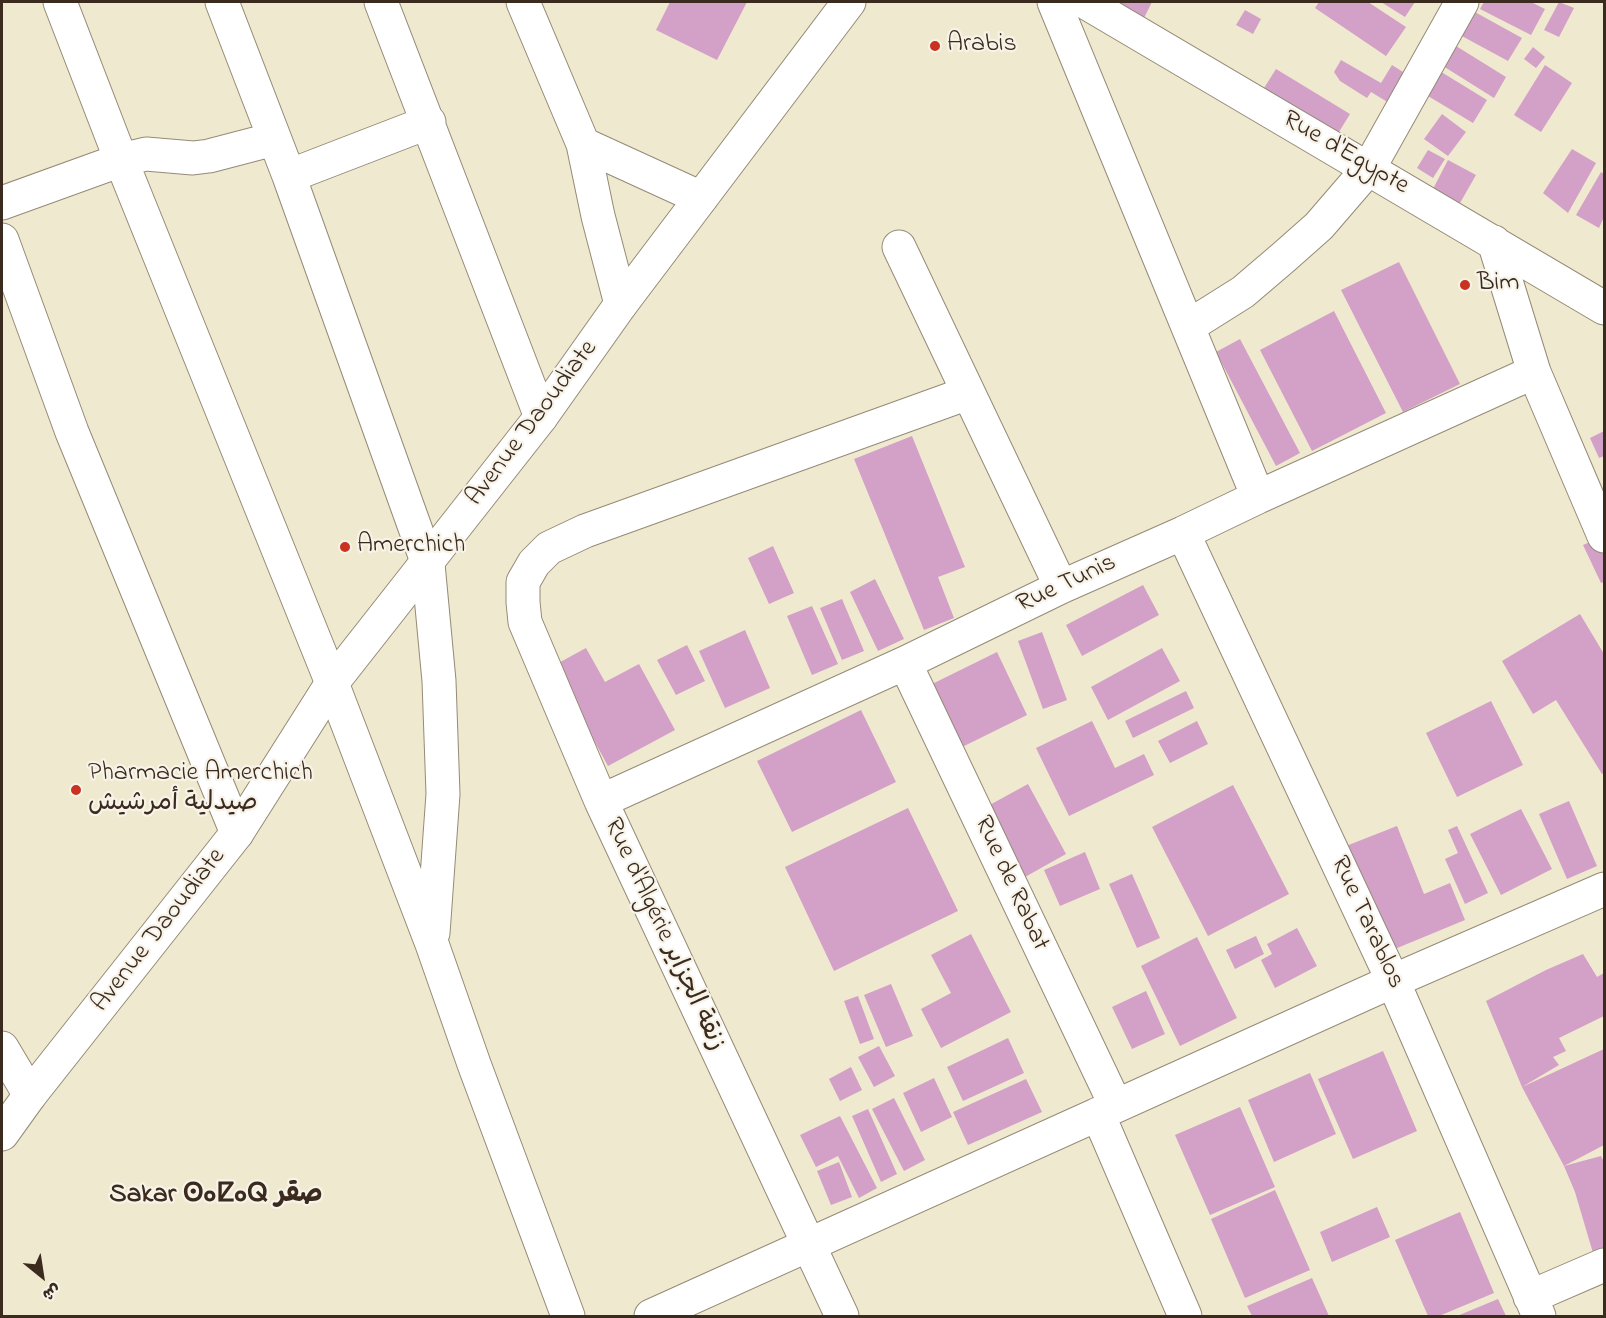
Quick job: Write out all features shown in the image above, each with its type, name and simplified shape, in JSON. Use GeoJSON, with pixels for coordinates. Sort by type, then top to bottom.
{"type":"FeatureCollection","features":[{"type":"Feature","properties":{"kind":"street"},"geometry":{"type":"LineString","coordinates":[[60,2],[121,160],[332,683],[432,944],[568,1317]]}},
{"type":"Feature","properties":{"kind":"street"},"geometry":{"type":"LineString","coordinates":[[222,2],[289,176],[428,564],[439,681],[443,794],[432,944]]}},
{"type":"Feature","properties":{"kind":"street"},"geometry":{"type":"LineString","coordinates":[[381,2],[542,417]]}},
{"type":"Feature","properties":{"kind":"street"},"geometry":{"type":"LineString","coordinates":[[523,2],[583,144],[598,216],[621,304]]}},
{"type":"Feature","properties":{"kind":"street","name":"Avenue Daoudiate"},"geometry":{"type":"LineString","coordinates":[[2,1134],[30,1095],[237,833],[332,683],[542,417],[621,304],[849,2]]}},
{"type":"Feature","properties":{"kind":"street"},"geometry":{"type":"LineString","coordinates":[[1054,2],[1258,497]]}},
{"type":"Feature","properties":{"kind":"street","name":"Rue d'Egypte"},"geometry":{"type":"LineString","coordinates":[[1084,2],[1605,308]]}},
{"type":"Feature","properties":{"kind":"street"},"geometry":{"type":"LineString","coordinates":[[1189,326],[1243,292],[1284,257],[1318,226],[1369,168],[1462,2]]}},
{"type":"Feature","properties":{"kind":"street"},"geometry":{"type":"LineString","coordinates":[[289,176],[429,122]]}},
{"type":"Feature","properties":{"kind":"street"},"geometry":{"type":"LineString","coordinates":[[2,203],[121,160],[146,154],[193,158],[274,139]]}},
{"type":"Feature","properties":{"kind":"street"},"geometry":{"type":"LineString","coordinates":[[583,144],[701,198]]}},
{"type":"Feature","properties":{"kind":"street"},"geometry":{"type":"LineString","coordinates":[[2,240],[72,432],[237,833]]}},
{"type":"Feature","properties":{"kind":"street"},"geometry":{"type":"LineString","coordinates":[[1494,242],[1534,372],[1605,536]]}},
{"type":"Feature","properties":{"kind":"street"},"geometry":{"type":"LineString","coordinates":[[899,247],[1061,587]]}},
{"type":"Feature","properties":{"kind":"street","name":"Rue Tunis"},"geometry":{"type":"LineString","coordinates":[[601,801],[904,663],[1061,587],[1534,372]]}},
{"type":"Feature","properties":{"kind":"street","name":"Rue d'Algérie زنقة الجزاير"},"geometry":{"type":"LineString","coordinates":[[842,1317],[601,801],[525,622],[523,582],[534,563],[549,548],[585,531],[968,393]]}},
{"type":"Feature","properties":{"kind":"street","name":"Rue Tarablos"},"geometry":{"type":"LineString","coordinates":[[1183,533],[1394,981],[1535,1307]]}},
{"type":"Feature","properties":{"kind":"street","name":"Rue de Rabat"},"geometry":{"type":"LineString","coordinates":[[904,663],[1107,1110],[1185,1317]]}},
{"type":"Feature","properties":{"kind":"street"},"geometry":{"type":"LineString","coordinates":[[651,1317],[1394,981],[1605,889]]}},
{"type":"Feature","properties":{"kind":"street"},"geometry":{"type":"LineString","coordinates":[[2,1048],[30,1095]]}},
{"type":"Feature","properties":{"kind":"street"},"geometry":{"type":"LineString","coordinates":[[1535,1307],[1605,1265]]}},
{"type":"Feature","properties":{"kind":"building"},"geometry":{"type":"Polygon","coordinates":[[[670,2],[747,2],[717,60],[656,30],[670,2]]]}},
{"type":"Feature","properties":{"kind":"building"},"geometry":{"type":"Polygon","coordinates":[[[1106,2],[1152,2],[1143,20],[1106,2]]]}},
{"type":"Feature","properties":{"kind":"building"},"geometry":{"type":"Polygon","coordinates":[[[1319,2],[1368,2],[1406,27],[1386,56],[1315,8],[1319,2]]]}},
{"type":"Feature","properties":{"kind":"building"},"geometry":{"type":"Polygon","coordinates":[[[1381,2],[1415,2],[1405,17],[1381,2]]]}},
{"type":"Feature","properties":{"kind":"building"},"geometry":{"type":"Polygon","coordinates":[[[1484,2],[1531,2],[1545,9],[1531,35],[1480,9],[1484,2]]]}},
{"type":"Feature","properties":{"kind":"building"},"geometry":{"type":"Polygon","coordinates":[[[1559,2],[1574,8],[1559,37],[1544,30],[1559,2]]]}},
{"type":"Feature","properties":{"kind":"building"},"geometry":{"type":"Polygon","coordinates":[[[1245,10],[1261,19],[1253,34],[1236,25],[1245,10]]]}},
{"type":"Feature","properties":{"kind":"building"},"geometry":{"type":"Polygon","coordinates":[[[1473,11],[1522,38],[1508,61],[1460,35],[1473,11]]]}},
{"type":"Feature","properties":{"kind":"building"},"geometry":{"type":"Polygon","coordinates":[[[1456,46],[1506,77],[1494,98],[1443,66],[1456,46]]]}},
{"type":"Feature","properties":{"kind":"building"},"geometry":{"type":"Polygon","coordinates":[[[1533,47],[1545,57],[1536,68],[1524,59],[1533,47]]]}},
{"type":"Feature","properties":{"kind":"building"},"geometry":{"type":"Polygon","coordinates":[[[1341,60],[1381,83],[1392,65],[1411,77],[1394,106],[1371,92],[1367,98],[1340,81],[1334,72],[1341,60]]]}},
{"type":"Feature","properties":{"kind":"building"},"geometry":{"type":"Polygon","coordinates":[[[1545,65],[1572,83],[1541,132],[1514,115],[1545,65]]]}},
{"type":"Feature","properties":{"kind":"building"},"geometry":{"type":"Polygon","coordinates":[[[1276,69],[1350,114],[1334,140],[1259,96],[1276,69]]]}},
{"type":"Feature","properties":{"kind":"building"},"geometry":{"type":"Polygon","coordinates":[[[1438,70],[1487,100],[1473,123],[1423,93],[1438,70]]]}},
{"type":"Feature","properties":{"kind":"building"},"geometry":{"type":"Polygon","coordinates":[[[1442,114],[1466,132],[1448,156],[1424,139],[1442,114]]]}},
{"type":"Feature","properties":{"kind":"building"},"geometry":{"type":"Polygon","coordinates":[[[1572,149],[1596,163],[1568,213],[1543,193],[1572,149]]]}},
{"type":"Feature","properties":{"kind":"building"},"geometry":{"type":"Polygon","coordinates":[[[1428,150],[1445,159],[1433,178],[1417,168],[1428,150]]]}},
{"type":"Feature","properties":{"kind":"building"},"geometry":{"type":"Polygon","coordinates":[[[1448,160],[1476,175],[1460,203],[1433,189],[1448,160]]]}},
{"type":"Feature","properties":{"kind":"building"},"geometry":{"type":"Polygon","coordinates":[[[1601,172],[1604,174],[1604,217],[1599,228],[1576,215],[1601,172]]]}},
{"type":"Feature","properties":{"kind":"building"},"geometry":{"type":"Polygon","coordinates":[[[1399,262],[1460,384],[1403,412],[1341,290],[1399,262]]]}},
{"type":"Feature","properties":{"kind":"building"},"geometry":{"type":"Polygon","coordinates":[[[1334,311],[1386,413],[1312,451],[1260,350],[1334,311]]]}},
{"type":"Feature","properties":{"kind":"building"},"geometry":{"type":"Polygon","coordinates":[[[1240,339],[1300,453],[1276,466],[1216,352],[1240,339]]]}},
{"type":"Feature","properties":{"kind":"building"},"geometry":{"type":"Polygon","coordinates":[[[1604,431],[1604,456],[1599,458],[1590,438],[1604,431]]]}},
{"type":"Feature","properties":{"kind":"building"},"geometry":{"type":"Polygon","coordinates":[[[912,436],[965,567],[938,577],[954,618],[924,630],[854,459],[912,436]]]}},
{"type":"Feature","properties":{"kind":"building"},"geometry":{"type":"Polygon","coordinates":[[[1599,538],[1604,549],[1604,582],[1601,583],[1583,545],[1599,538]]]}},
{"type":"Feature","properties":{"kind":"building"},"geometry":{"type":"Polygon","coordinates":[[[773,546],[794,593],[769,604],[748,558],[773,546]]]}},
{"type":"Feature","properties":{"kind":"building"},"geometry":{"type":"Polygon","coordinates":[[[875,579],[904,639],[878,651],[850,592],[875,579]]]}},
{"type":"Feature","properties":{"kind":"building"},"geometry":{"type":"Polygon","coordinates":[[[1143,585],[1159,615],[1082,656],[1066,625],[1143,585]]]}},
{"type":"Feature","properties":{"kind":"building"},"geometry":{"type":"Polygon","coordinates":[[[842,599],[864,651],[842,660],[820,608],[842,599]]]}},
{"type":"Feature","properties":{"kind":"building"},"geometry":{"type":"Polygon","coordinates":[[[812,606],[838,664],[812,675],[787,616],[812,606]]]}},
{"type":"Feature","properties":{"kind":"building"},"geometry":{"type":"Polygon","coordinates":[[[1580,614],[1604,654],[1604,773],[1602,774],[1556,700],[1533,714],[1502,661],[1580,614]]]}},
{"type":"Feature","properties":{"kind":"building"},"geometry":{"type":"Polygon","coordinates":[[[745,630],[770,688],[725,708],[699,651],[745,630]]]}},
{"type":"Feature","properties":{"kind":"building"},"geometry":{"type":"Polygon","coordinates":[[[1042,632],[1067,700],[1043,709],[1018,641],[1042,632]]]}},
{"type":"Feature","properties":{"kind":"building"},"geometry":{"type":"Polygon","coordinates":[[[687,645],[705,681],[676,695],[657,660],[687,645]]]}},
{"type":"Feature","properties":{"kind":"building"},"geometry":{"type":"Polygon","coordinates":[[[586,648],[605,682],[639,664],[675,730],[608,766],[553,666],[586,648]]]}},
{"type":"Feature","properties":{"kind":"building"},"geometry":{"type":"Polygon","coordinates":[[[1162,648],[1180,681],[1108,720],[1091,687],[1162,648]]]}},
{"type":"Feature","properties":{"kind":"building"},"geometry":{"type":"Polygon","coordinates":[[[997,652],[1027,715],[956,750],[926,687],[997,652]]]}},
{"type":"Feature","properties":{"kind":"building"},"geometry":{"type":"Polygon","coordinates":[[[1186,691],[1194,708],[1133,738],[1125,721],[1186,691]]]}},
{"type":"Feature","properties":{"kind":"building"},"geometry":{"type":"Polygon","coordinates":[[[1491,701],[1523,765],[1457,797],[1426,733],[1491,701]]]}},
{"type":"Feature","properties":{"kind":"building"},"geometry":{"type":"Polygon","coordinates":[[[861,710],[896,782],[792,832],[757,761],[861,710]]]}},
{"type":"Feature","properties":{"kind":"building"},"geometry":{"type":"Polygon","coordinates":[[[1092,721],[1115,768],[1144,754],[1154,775],[1069,816],[1036,748],[1092,721]]]}},
{"type":"Feature","properties":{"kind":"building"},"geometry":{"type":"Polygon","coordinates":[[[1197,721],[1208,744],[1170,763],[1158,741],[1197,721]]]}},
{"type":"Feature","properties":{"kind":"building"},"geometry":{"type":"Polygon","coordinates":[[[1028,784],[1066,854],[1025,877],[986,807],[1028,784]]]}},
{"type":"Feature","properties":{"kind":"building"},"geometry":{"type":"Polygon","coordinates":[[[1233,785],[1289,894],[1208,936],[1152,827],[1233,785]]]}},
{"type":"Feature","properties":{"kind":"building"},"geometry":{"type":"Polygon","coordinates":[[[1569,801],[1597,866],[1567,879],[1539,814],[1569,801]]]}},
{"type":"Feature","properties":{"kind":"building"},"geometry":{"type":"Polygon","coordinates":[[[908,808],[958,911],[834,971],[785,867],[908,808]]]}},
{"type":"Feature","properties":{"kind":"building"},"geometry":{"type":"Polygon","coordinates":[[[1521,809],[1552,869],[1501,895],[1470,834],[1521,809]]]}},
{"type":"Feature","properties":{"kind":"building"},"geometry":{"type":"Polygon","coordinates":[[[1397,826],[1424,894],[1450,883],[1465,920],[1390,951],[1346,846],[1397,826]]]}},
{"type":"Feature","properties":{"kind":"building"},"geometry":{"type":"Polygon","coordinates":[[[1457,826],[1488,893],[1465,904],[1445,859],[1458,853],[1448,830],[1457,826]]]}},
{"type":"Feature","properties":{"kind":"building"},"geometry":{"type":"Polygon","coordinates":[[[1085,852],[1100,889],[1060,906],[1044,870],[1085,852]]]}},
{"type":"Feature","properties":{"kind":"building"},"geometry":{"type":"Polygon","coordinates":[[[1132,874],[1160,938],[1137,948],[1109,884],[1132,874]]]}},
{"type":"Feature","properties":{"kind":"building"},"geometry":{"type":"Polygon","coordinates":[[[1297,928],[1317,966],[1275,988],[1261,960],[1272,954],[1267,944],[1297,928]]]}},
{"type":"Feature","properties":{"kind":"building"},"geometry":{"type":"Polygon","coordinates":[[[971,934],[1011,1012],[941,1048],[921,1009],[951,993],[931,955],[971,934]]]}},
{"type":"Feature","properties":{"kind":"building"},"geometry":{"type":"Polygon","coordinates":[[[1256,936],[1264,954],[1235,969],[1226,950],[1256,936]]]}},
{"type":"Feature","properties":{"kind":"building"},"geometry":{"type":"Polygon","coordinates":[[[1197,937],[1237,1018],[1180,1046],[1141,966],[1197,937]]]}},
{"type":"Feature","properties":{"kind":"building"},"geometry":{"type":"Polygon","coordinates":[[[1583,954],[1597,977],[1604,973],[1604,1016],[1559,1038],[1566,1051],[1553,1057],[1559,1065],[1522,1087],[1486,1001],[1583,954]]]}},
{"type":"Feature","properties":{"kind":"building"},"geometry":{"type":"Polygon","coordinates":[[[891,984],[913,1036],[886,1047],[864,995],[891,984]]]}},
{"type":"Feature","properties":{"kind":"building"},"geometry":{"type":"Polygon","coordinates":[[[1146,991],[1165,1034],[1132,1049],[1112,1007],[1146,991]]]}},
{"type":"Feature","properties":{"kind":"building"},"geometry":{"type":"Polygon","coordinates":[[[858,996],[874,1039],[860,1044],[844,1001],[858,996]]]}},
{"type":"Feature","properties":{"kind":"building"},"geometry":{"type":"Polygon","coordinates":[[[1008,1038],[1024,1073],[963,1101],[947,1067],[1008,1038]]]}},
{"type":"Feature","properties":{"kind":"building"},"geometry":{"type":"Polygon","coordinates":[[[879,1046],[895,1076],[874,1087],[858,1057],[879,1046]]]}},
{"type":"Feature","properties":{"kind":"building"},"geometry":{"type":"Polygon","coordinates":[[[1604,1049],[1604,1145],[1564,1166],[1522,1087],[1604,1049]]]}},
{"type":"Feature","properties":{"kind":"building"},"geometry":{"type":"Polygon","coordinates":[[[1383,1051],[1417,1131],[1353,1159],[1318,1079],[1383,1051]]]}},
{"type":"Feature","properties":{"kind":"building"},"geometry":{"type":"Polygon","coordinates":[[[851,1067],[862,1090],[840,1101],[829,1079],[851,1067]]]}},
{"type":"Feature","properties":{"kind":"building"},"geometry":{"type":"Polygon","coordinates":[[[1310,1073],[1336,1134],[1274,1162],[1248,1100],[1310,1073]]]}},
{"type":"Feature","properties":{"kind":"building"},"geometry":{"type":"Polygon","coordinates":[[[934,1078],[952,1117],[921,1132],[903,1093],[934,1078]]]}},
{"type":"Feature","properties":{"kind":"building"},"geometry":{"type":"Polygon","coordinates":[[[1026,1079],[1042,1112],[968,1145],[953,1112],[1026,1079]]]}},
{"type":"Feature","properties":{"kind":"building"},"geometry":{"type":"Polygon","coordinates":[[[894,1098],[925,1160],[904,1171],[872,1109],[894,1098]]]}},
{"type":"Feature","properties":{"kind":"building"},"geometry":{"type":"Polygon","coordinates":[[[1240,1107],[1275,1187],[1210,1215],[1175,1135],[1240,1107]]]}},
{"type":"Feature","properties":{"kind":"building"},"geometry":{"type":"Polygon","coordinates":[[[868,1109],[897,1174],[881,1182],[852,1116],[868,1109]]]}},
{"type":"Feature","properties":{"kind":"building"},"geometry":{"type":"Polygon","coordinates":[[[840,1116],[877,1188],[859,1198],[838,1156],[816,1167],[800,1135],[840,1116]]]}},
{"type":"Feature","properties":{"kind":"building"},"geometry":{"type":"Polygon","coordinates":[[[1601,1156],[1604,1162],[1604,1248],[1593,1253],[1575,1192],[1564,1166],[1601,1156]]]}},
{"type":"Feature","properties":{"kind":"building"},"geometry":{"type":"Polygon","coordinates":[[[839,1162],[852,1197],[831,1205],[817,1171],[839,1162]]]}},
{"type":"Feature","properties":{"kind":"building"},"geometry":{"type":"Polygon","coordinates":[[[1275,1190],[1310,1270],[1245,1298],[1211,1219],[1275,1190]]]}},
{"type":"Feature","properties":{"kind":"building"},"geometry":{"type":"Polygon","coordinates":[[[1377,1207],[1390,1237],[1332,1262],[1320,1232],[1377,1207]]]}},
{"type":"Feature","properties":{"kind":"building"},"geometry":{"type":"Polygon","coordinates":[[[1460,1212],[1494,1293],[1439,1316],[1428,1316],[1395,1240],[1460,1212]]]}},
{"type":"Feature","properties":{"kind":"building"},"geometry":{"type":"Polygon","coordinates":[[[1312,1278],[1329,1316],[1252,1316],[1247,1306],[1312,1278]]]}},
{"type":"Feature","properties":{"kind":"building"},"geometry":{"type":"Polygon","coordinates":[[[1498,1299],[1506,1316],[1457,1316],[1498,1299]]]}},
{"type":"Feature","properties":{"kind":"place","name":"Arabis"},"geometry":{"type":"Point","coordinates":[935,46]}},
{"type":"Feature","properties":{"kind":"place","name":"Bim"},"geometry":{"type":"Point","coordinates":[1465,285]}},
{"type":"Feature","properties":{"kind":"place","name":"Amerchich"},"geometry":{"type":"Point","coordinates":[345,547]}},
{"type":"Feature","properties":{"kind":"place","name":"Pharmacie Amerchich صيدلية أمرشيش"},"geometry":{"type":"Point","coordinates":[76,790]}},
{"type":"Feature","properties":{"kind":"district","name":"Sakar ⵙⴰⵇⴰⵕ صقر"},"geometry":{"type":"Point","coordinates":[216,1197]}}]}
